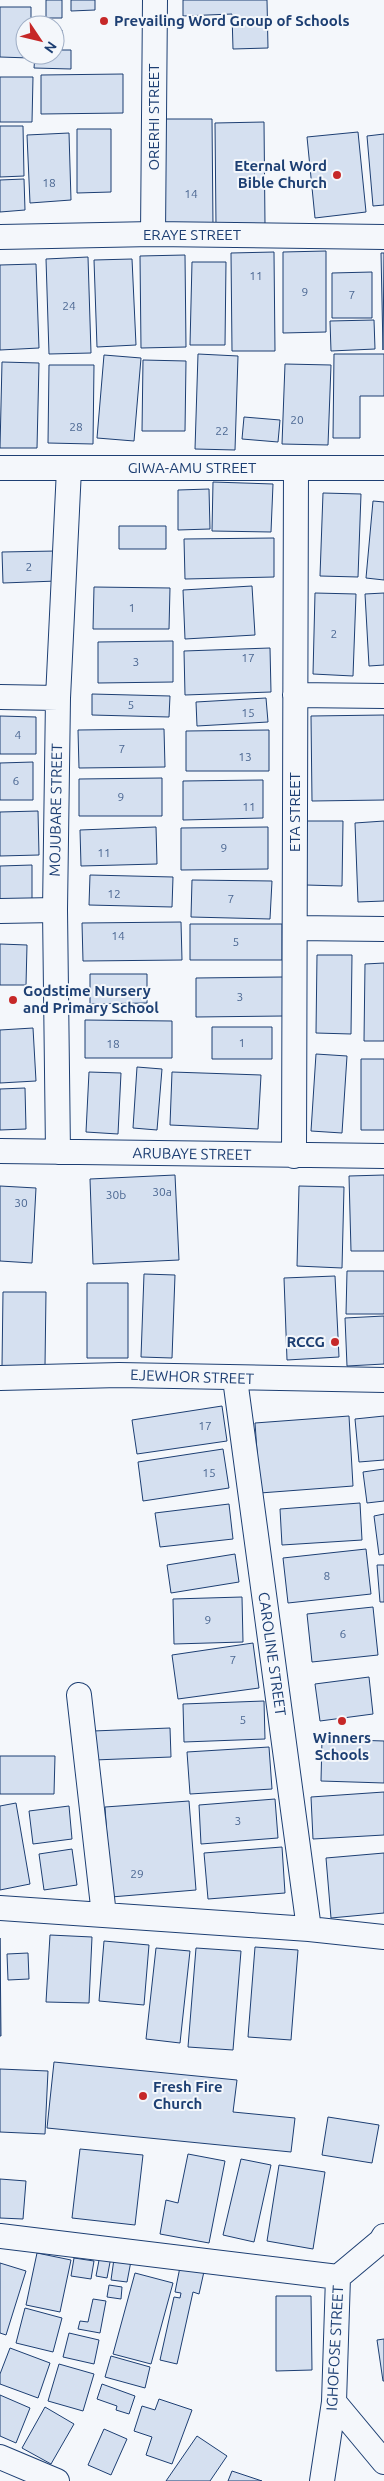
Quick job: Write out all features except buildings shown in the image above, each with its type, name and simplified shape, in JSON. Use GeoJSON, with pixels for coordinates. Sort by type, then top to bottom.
{"type":"FeatureCollection","features":[{"type":"Feature","properties":{"kind":"street","name":"ORERHI STREET"},"geometry":{"type":"LineString","coordinates":[[153,234],[155,0]]}},
{"type":"Feature","properties":{"kind":"street","name":"ERAYE STREET"},"geometry":{"type":"LineString","coordinates":[[0,237],[153,234],[384,237]]}},
{"type":"Feature","properties":{"kind":"street","name":"GIWA-AMU STREET"},"geometry":{"type":"LineString","coordinates":[[0,468],[384,468]]}},
{"type":"Feature","properties":{"kind":"street","name":"ETA STREET"},"geometry":{"type":"LineString","coordinates":[[294,1156],[296,468]]}},
{"type":"Feature","properties":{"kind":"street","name":"MOJUBARE STREET"},"geometry":{"type":"LineString","coordinates":[[58,1152],[55,910],[58,698],[69,469]]}},
{"type":"Feature","properties":{"kind":"street"},"geometry":{"type":"LineString","coordinates":[[295,695],[384,696]]}},
{"type":"Feature","properties":{"kind":"street"},"geometry":{"type":"LineString","coordinates":[[0,697],[58,698]]}},
{"type":"Feature","properties":{"kind":"street"},"geometry":{"type":"LineString","coordinates":[[0,911],[55,910]]}},
{"type":"Feature","properties":{"kind":"street"},"geometry":{"type":"LineString","coordinates":[[294,928],[384,929]]}},
{"type":"Feature","properties":{"kind":"street","name":"ARUBAYE STREET"},"geometry":{"type":"LineString","coordinates":[[0,1151],[384,1156]]}},
{"type":"Feature","properties":{"kind":"street","name":"EJEWHOR STREET"},"geometry":{"type":"LineString","coordinates":[[0,1378],[119,1375],[235,1379],[384,1380]]}},
{"type":"Feature","properties":{"kind":"street","name":"CAROLINE STREET"},"geometry":{"type":"LineString","coordinates":[[235,1379],[309,1929]]}},
{"type":"Feature","properties":{"kind":"street"},"geometry":{"type":"LineString","coordinates":[[79,1695],[104,1915]]}},
{"type":"Feature","properties":{"kind":"street"},"geometry":{"type":"LineString","coordinates":[[0,1908],[309,1929],[384,1936]]}},
{"type":"Feature","properties":{"kind":"street"},"geometry":{"type":"LineString","coordinates":[[0,2236],[338,2277]]}},
{"type":"Feature","properties":{"kind":"street","name":"IGHOFOSE STREET"},"geometry":{"type":"LineString","coordinates":[[322,2481],[334,2402],[338,2277],[381,2241],[384,2236]]}},
{"type":"Feature","properties":{"kind":"street"},"geometry":{"type":"LineString","coordinates":[[334,2402],[384,2462]]}},
{"type":"Feature","properties":{"kind":"street"},"geometry":{"type":"LineString","coordinates":[[0,2457],[57,2481]]}},
{"type":"Feature","properties":{"kind":"place","name":"Prevailing Word Group of Schools"},"geometry":{"type":"Point","coordinates":[104,21]}},
{"type":"Feature","properties":{"kind":"place","name":"Eternal Word Bible Church"},"geometry":{"type":"Point","coordinates":[337,175]}},
{"type":"Feature","properties":{"kind":"place","name":"Godstime Nursery and Primary School"},"geometry":{"type":"Point","coordinates":[13,1000]}},
{"type":"Feature","properties":{"kind":"place","name":"RCCG"},"geometry":{"type":"Point","coordinates":[335,1342]}},
{"type":"Feature","properties":{"kind":"place","name":"Winners Schools"},"geometry":{"type":"Point","coordinates":[342,1721]}},
{"type":"Feature","properties":{"kind":"place","name":"Fresh Fire Church"},"geometry":{"type":"Point","coordinates":[143,2096]}}]}
